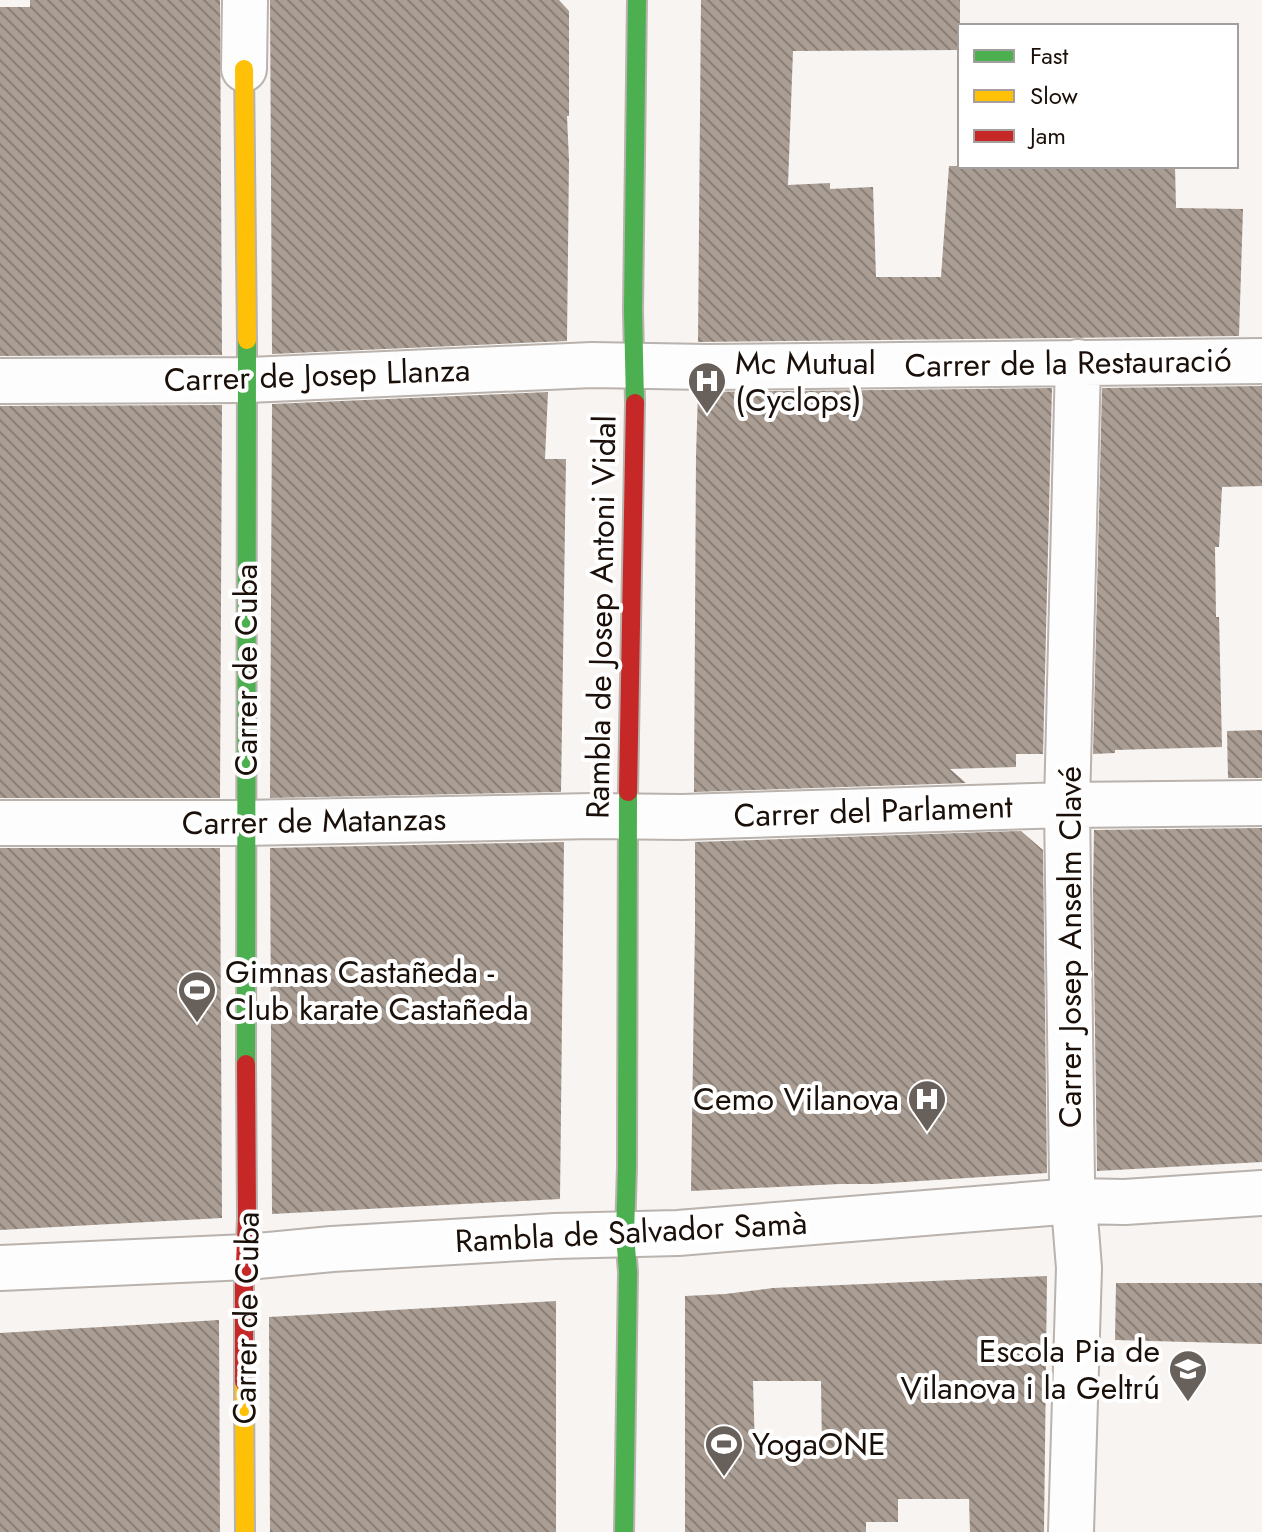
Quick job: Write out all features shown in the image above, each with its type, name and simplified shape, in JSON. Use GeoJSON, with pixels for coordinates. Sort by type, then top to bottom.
{"type":"FeatureCollection","features":[{"type":"Feature","properties":{"kind":"street","name":"Carrer de Cuba"},"geometry":{"type":"LineString","coordinates":[[245,0],[245,1532]]}},
{"type":"Feature","properties":{"kind":"street","name":"Rambla de Josep Antoni Vidal"},"geometry":{"type":"LineString","coordinates":[[624,1532],[637,0]]}},
{"type":"Feature","properties":{"kind":"street","name":"Carrer de la Restauració"},"geometry":{"type":"LineString","coordinates":[[633,366],[1262,361]]}},
{"type":"Feature","properties":{"kind":"street","name":"Carrer Josep Anselm Clavé"},"geometry":{"type":"LineString","coordinates":[[1071,1532],[1079,1268],[1073,1201],[1067,805],[1078,362]]}},
{"type":"Feature","properties":{"kind":"street","name":"Carrer de Josep Llanza"},"geometry":{"type":"LineString","coordinates":[[0,381],[247,380],[592,365],[633,366]]}},
{"type":"Feature","properties":{"kind":"street","name":"Carrer del Parlament"},"geometry":{"type":"LineString","coordinates":[[628,818],[1067,805],[1262,803]]}},
{"type":"Feature","properties":{"kind":"street","name":"Carrer de Matanzas"},"geometry":{"type":"LineString","coordinates":[[0,823],[628,818]]}},
{"type":"Feature","properties":{"kind":"street","name":"Rambla de Salvador Samà"},"geometry":{"type":"LineString","coordinates":[[0,1268],[247,1257],[555,1236],[678,1233],[1073,1201],[1125,1202],[1262,1193]]}},
{"type":"Feature","properties":{"kind":"building"},"geometry":{"type":"Polygon","coordinates":[[[30,0],[220,0],[222,355],[0,356],[0,7],[30,7],[30,0]]]}},
{"type":"Feature","properties":{"kind":"building"},"geometry":{"type":"Polygon","coordinates":[[[270,0],[559,0],[569,11],[567,341],[272,354],[270,0]]]}},
{"type":"Feature","properties":{"kind":"building"},"geometry":{"type":"Polygon","coordinates":[[[701,0],[960,0],[958,50],[793,51],[788,185],[830,183],[830,189],[873,187],[876,277],[941,277],[949,166],[1175,168],[1176,208],[1243,209],[1239,336],[698,342],[701,0]]]}},
{"type":"Feature","properties":{"kind":"building"},"geometry":{"type":"Polygon","coordinates":[[[1262,386],[1262,486],[1222,487],[1219,547],[1215,547],[1222,747],[1115,750],[1115,753],[1093,754],[1102,388],[1262,386]]]}},
{"type":"Feature","properties":{"kind":"building"},"geometry":{"type":"Polygon","coordinates":[[[1052,388],[1043,754],[1016,754],[1016,767],[950,769],[966,783],[694,792],[698,392],[1052,388]]]}},
{"type":"Feature","properties":{"kind":"building"},"geometry":{"type":"Polygon","coordinates":[[[548,392],[545,459],[566,459],[561,792],[270,798],[272,404],[548,392]]]}},
{"type":"Feature","properties":{"kind":"building"},"geometry":{"type":"Polygon","coordinates":[[[222,405],[220,798],[0,798],[0,406],[222,405]]]}},
{"type":"Feature","properties":{"kind":"building"},"geometry":{"type":"Polygon","coordinates":[[[1262,730],[1262,778],[1228,778],[1227,731],[1262,730]]]}},
{"type":"Feature","properties":{"kind":"building"},"geometry":{"type":"Polygon","coordinates":[[[1262,828],[1262,1162],[1097,1171],[1094,830],[1262,828]]]}},
{"type":"Feature","properties":{"kind":"building"},"geometry":{"type":"Polygon","coordinates":[[[1021,831],[1043,850],[1047,1173],[691,1191],[695,842],[1021,831]]]}},
{"type":"Feature","properties":{"kind":"building"},"geometry":{"type":"Polygon","coordinates":[[[564,842],[560,1199],[272,1214],[270,848],[564,842]]]}},
{"type":"Feature","properties":{"kind":"building"},"geometry":{"type":"Polygon","coordinates":[[[0,848],[220,848],[222,1218],[0,1230],[0,848]]]}},
{"type":"Feature","properties":{"kind":"building"},"geometry":{"type":"Polygon","coordinates":[[[1047,1276],[1044,1532],[970,1532],[969,1499],[898,1499],[898,1522],[866,1522],[866,1532],[685,1532],[685,1296],[773,1288],[1047,1276]],[[753,1381],[755,1451],[822,1449],[821,1381],[753,1381]]]}},
{"type":"Feature","properties":{"kind":"building"},"geometry":{"type":"Polygon","coordinates":[[[1116,1283],[1262,1283],[1262,1344],[1115,1340],[1116,1283]]]}},
{"type":"Feature","properties":{"kind":"building"},"geometry":{"type":"Polygon","coordinates":[[[556,1301],[556,1532],[270,1532],[269,1317],[556,1301]]]}},
{"type":"Feature","properties":{"kind":"building"},"geometry":{"type":"Polygon","coordinates":[[[219,1320],[220,1532],[0,1532],[0,1333],[219,1320]]]}},
{"type":"Feature","properties":{"kind":"traffic: fast"},"geometry":{"type":"LineString","coordinates":[[635,403],[633,310],[637,0]]}},
{"type":"Feature","properties":{"kind":"traffic: fast"},"geometry":{"type":"LineString","coordinates":[[246,1064],[247,340]]}},
{"type":"Feature","properties":{"kind":"traffic: fast"},"geometry":{"type":"LineString","coordinates":[[624,1532],[628,1272],[625,1235],[628,792]]}},
{"type":"Feature","properties":{"kind":"traffic: slow"},"geometry":{"type":"LineString","coordinates":[[244,69],[247,340]]}},
{"type":"Feature","properties":{"kind":"traffic: slow"},"geometry":{"type":"LineString","coordinates":[[244,1382],[245,1532]]}},
{"type":"Feature","properties":{"kind":"traffic: jam"},"geometry":{"type":"LineString","coordinates":[[628,792],[635,403]]}},
{"type":"Feature","properties":{"kind":"traffic: jam"},"geometry":{"type":"LineString","coordinates":[[244,1382],[246,1064]]}},
{"type":"Feature","properties":{"kind":"place","name":"Mc Mutual (Cyclops)"},"geometry":{"type":"Point","coordinates":[707,415]}},
{"type":"Feature","properties":{"kind":"place","name":"Gimnas Castañeda - Club karate Castañeda"},"geometry":{"type":"Point","coordinates":[197,1024]}},
{"type":"Feature","properties":{"kind":"place","name":"Cemo Vilanova"},"geometry":{"type":"Point","coordinates":[927,1133]}},
{"type":"Feature","properties":{"kind":"place","name":"Escola Pia de Vilanova i la Geltrú"},"geometry":{"type":"Point","coordinates":[1188,1403]}},
{"type":"Feature","properties":{"kind":"place","name":"YogaONE"},"geometry":{"type":"Point","coordinates":[724,1478]}}]}
